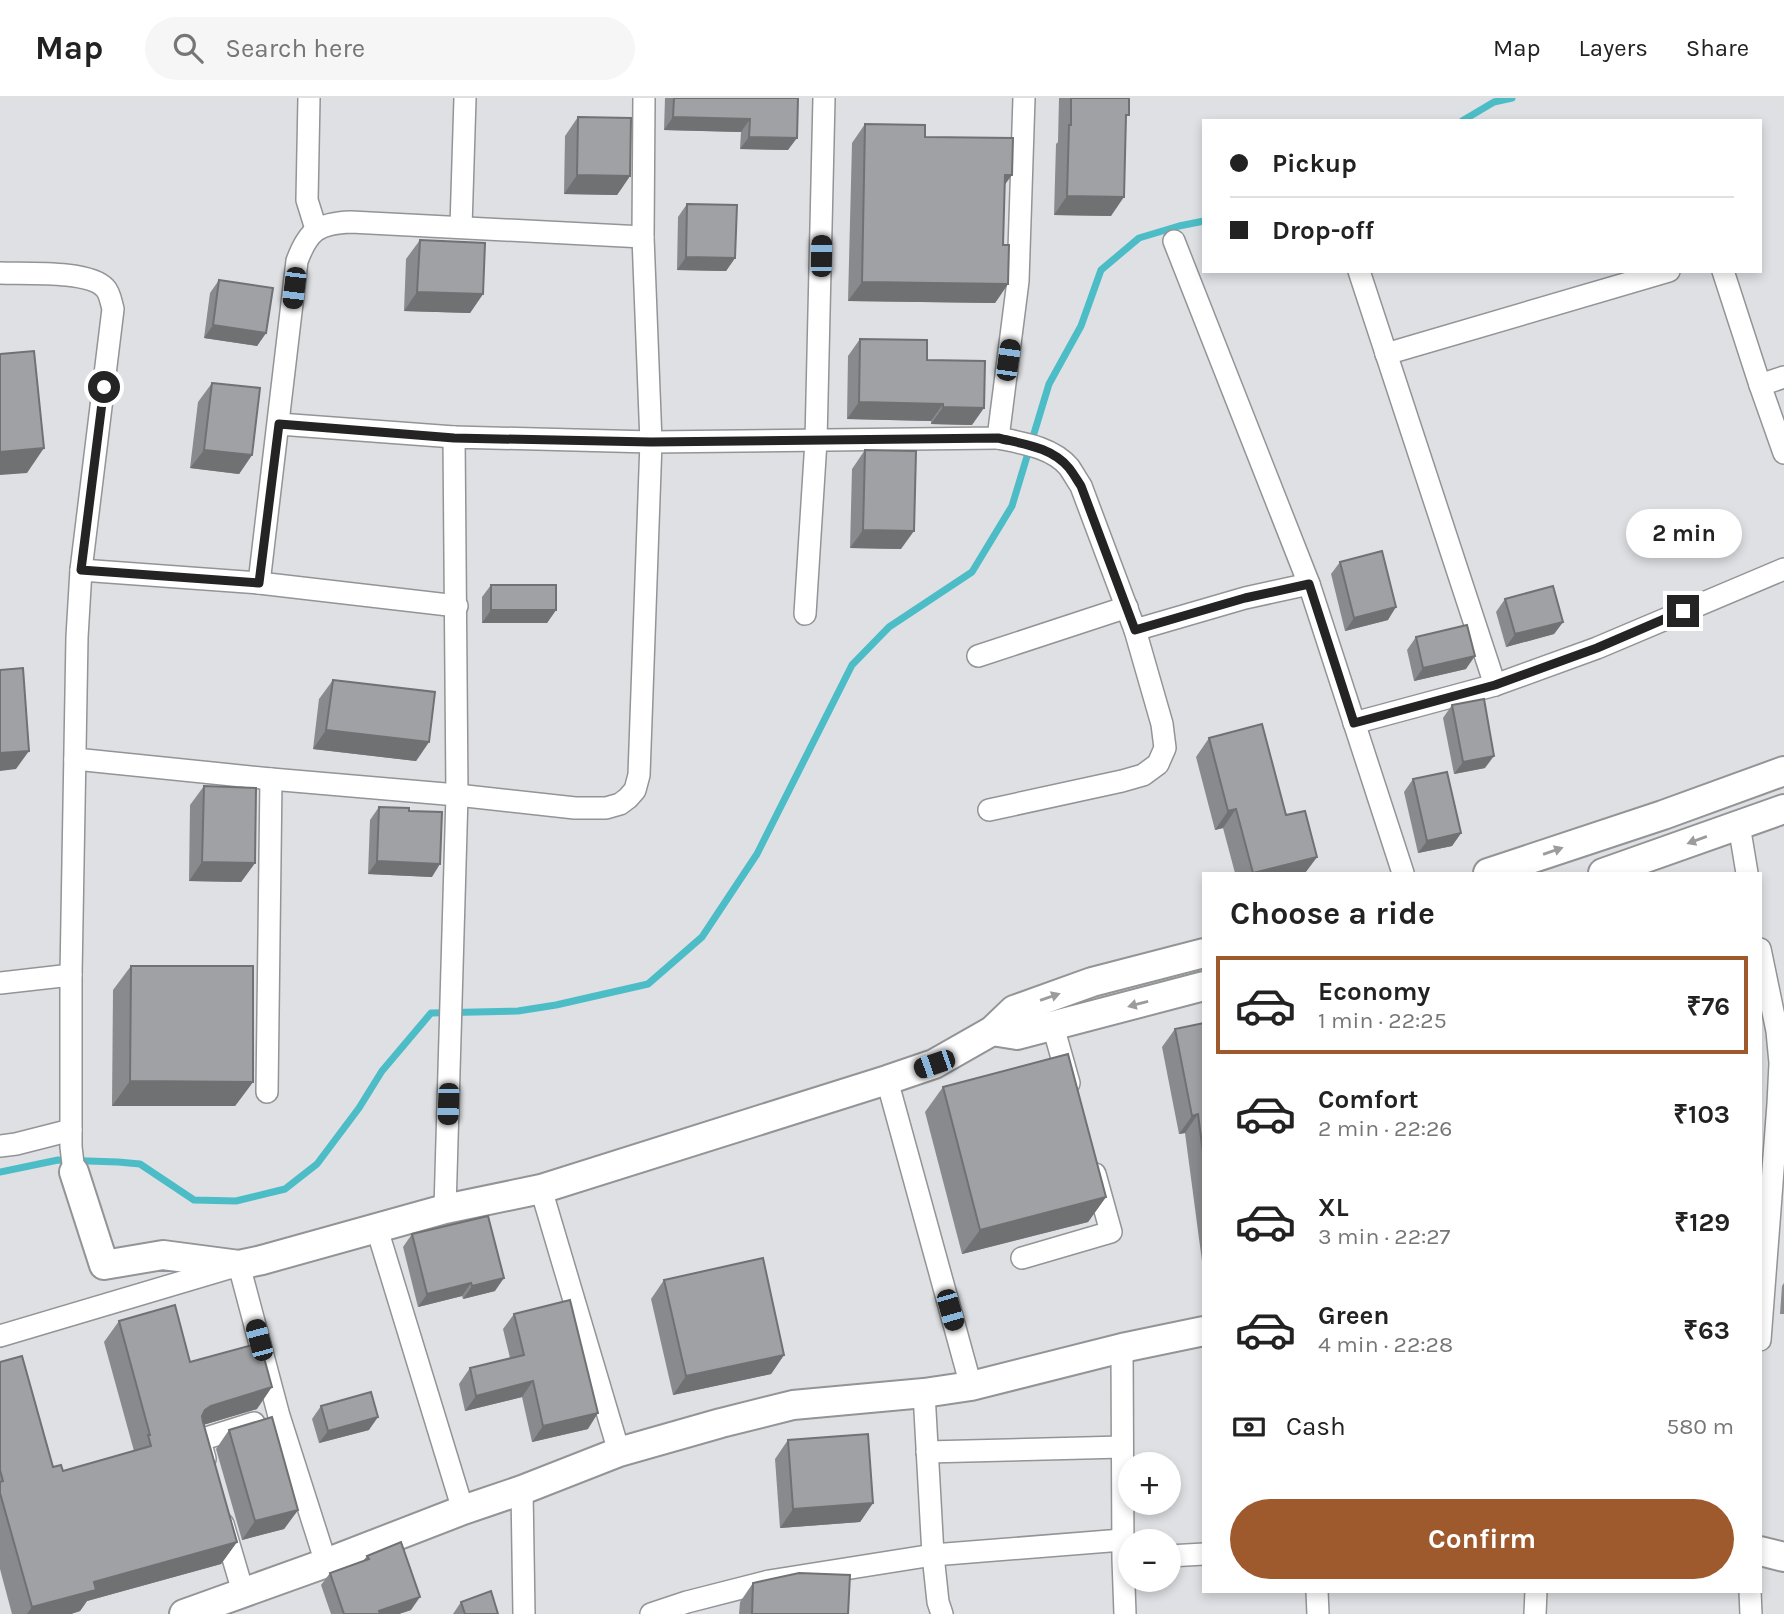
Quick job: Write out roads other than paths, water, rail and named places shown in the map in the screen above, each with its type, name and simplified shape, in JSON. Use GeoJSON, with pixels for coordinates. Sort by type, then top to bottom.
{"type":"FeatureCollection","features":[{"type":"Feature","properties":{"kind":"street"},"geometry":{"type":"LineString","coordinates":[[309,98],[307,200],[316,229]]}},
{"type":"Feature","properties":{"kind":"street"},"geometry":{"type":"LineString","coordinates":[[461,227],[465,98]]}},
{"type":"Feature","properties":{"kind":"street"},"geometry":{"type":"LineString","coordinates":[[75,759],[575,808],[606,808],[620,804],[635,790],[639,775],[651,442],[643,237],[644,98]]}},
{"type":"Feature","properties":{"kind":"street"},"geometry":{"type":"LineString","coordinates":[[805,614],[817,441],[824,98]]}},
{"type":"Feature","properties":{"kind":"street"},"geometry":{"type":"LineString","coordinates":[[1002,439],[1018,281],[1024,98]]}},
{"type":"Feature","properties":{"kind":"street"},"geometry":{"type":"LineString","coordinates":[[259,583],[297,261],[303,244],[316,229],[331,222],[351,222],[643,237]]}},
{"type":"Feature","properties":{"kind":"street"},"geometry":{"type":"LineString","coordinates":[[1174,241],[1309,584],[1403,872]]}},
{"type":"Feature","properties":{"kind":"street"},"geometry":{"type":"LineString","coordinates":[[0,273],[73,276],[95,280],[107,289],[113,309],[81,570],[77,637],[71,975],[72,1150],[104,1265],[163,1255],[239,1265]]}},
{"type":"Feature","properties":{"kind":"street"},"geometry":{"type":"LineString","coordinates":[[1360,273],[1495,685]]}},
{"type":"Feature","properties":{"kind":"street"},"geometry":{"type":"LineString","coordinates":[[1386,354],[1662,273]]}},
{"type":"Feature","properties":{"kind":"street"},"geometry":{"type":"LineString","coordinates":[[1724,273],[1784,453]]}},
{"type":"Feature","properties":{"kind":"street"},"geometry":{"type":"LineString","coordinates":[[1760,385],[1784,377]]}},
{"type":"Feature","properties":{"kind":"street"},"geometry":{"type":"LineString","coordinates":[[279,424],[454,438],[651,442],[1002,439],[1042,449],[1056,456],[1068,467],[1081,486],[1127,607],[1162,724],[1165,748],[1158,764],[1143,775],[989,810]]}},
{"type":"Feature","properties":{"kind":"street"},"geometry":{"type":"LineString","coordinates":[[445,1209],[457,795],[454,438]]}},
{"type":"Feature","properties":{"kind":"street"},"geometry":{"type":"LineString","coordinates":[[1354,723],[1495,685],[1597,648],[1784,569]]}},
{"type":"Feature","properties":{"kind":"street"},"geometry":{"type":"LineString","coordinates":[[81,570],[259,583],[457,606]]}},
{"type":"Feature","properties":{"kind":"street"},"geometry":{"type":"LineString","coordinates":[[1135,630],[1245,598],[1309,584]]}},
{"type":"Feature","properties":{"kind":"street"},"geometry":{"type":"LineString","coordinates":[[978,656],[1127,607]]}},
{"type":"Feature","properties":{"kind":"street"},"geometry":{"type":"LineString","coordinates":[[1491,872],[1784,771]]}},
{"type":"Feature","properties":{"kind":"street"},"geometry":{"type":"LineString","coordinates":[[267,1092],[271,779]]}},
{"type":"Feature","properties":{"kind":"street"},"geometry":{"type":"LineString","coordinates":[[1605,872],[1784,809]]}},
{"type":"Feature","properties":{"kind":"street"},"geometry":{"type":"LineString","coordinates":[[1739,825],[1747,872]]}},
{"type":"Feature","properties":{"kind":"street"},"geometry":{"type":"LineString","coordinates":[[1590,839],[1602,872]]}},
{"type":"Feature","properties":{"kind":"street"},"geometry":{"type":"LineString","coordinates":[[0,1336],[239,1265],[445,1209],[541,1189],[887,1080],[934,1064],[992,1031],[1014,1010],[1092,982],[1202,954]]}},
{"type":"Feature","properties":{"kind":"street"},"geometry":{"type":"LineString","coordinates":[[1762,959],[1777,1031],[1780,1063],[1762,1314]]}},
{"type":"Feature","properties":{"kind":"street"},"geometry":{"type":"LineString","coordinates":[[0,983],[71,975]]}},
{"type":"Feature","properties":{"kind":"street"},"geometry":{"type":"LineString","coordinates":[[992,1031],[1017,1035],[1202,987]]}},
{"type":"Feature","properties":{"kind":"street"},"geometry":{"type":"LineString","coordinates":[[1053,1026],[1074,1098]]}},
{"type":"Feature","properties":{"kind":"street"},"geometry":{"type":"LineString","coordinates":[[887,1080],[971,1386]]}},
{"type":"Feature","properties":{"kind":"street"},"geometry":{"type":"LineString","coordinates":[[0,1146],[16,1144],[72,1150]]}},
{"type":"Feature","properties":{"kind":"street"},"geometry":{"type":"LineString","coordinates":[[1022,1258],[1111,1231],[1091,1158]]}},
{"type":"Feature","properties":{"kind":"street"},"geometry":{"type":"LineString","coordinates":[[541,1189],[619,1452]]}},
{"type":"Feature","properties":{"kind":"street"},"geometry":{"type":"LineString","coordinates":[[377,1229],[463,1510]]}},
{"type":"Feature","properties":{"kind":"street"},"geometry":{"type":"LineString","coordinates":[[239,1265],[279,1416],[326,1563]]}},
{"type":"Feature","properties":{"kind":"street"},"geometry":{"type":"LineString","coordinates":[[184,1614],[619,1452],[721,1423],[793,1405],[971,1386],[1122,1348],[1202,1331]]}},
{"type":"Feature","properties":{"kind":"street"},"geometry":{"type":"LineString","coordinates":[[1122,1348],[1124,1529]]}},
{"type":"Feature","properties":{"kind":"street"},"geometry":{"type":"LineString","coordinates":[[923,1393],[933,1555],[938,1602],[942,1614]]}},
{"type":"Feature","properties":{"kind":"street"},"geometry":{"type":"LineString","coordinates":[[210,1478],[200,1440],[279,1416]]}},
{"type":"Feature","properties":{"kind":"street"},"geometry":{"type":"LineString","coordinates":[[927,1452],[1122,1447]]}},
{"type":"Feature","properties":{"kind":"street"},"geometry":{"type":"LineString","coordinates":[[522,1490],[524,1614]]}},
{"type":"Feature","properties":{"kind":"street"},"geometry":{"type":"LineString","coordinates":[[218,1503],[243,1592]]}},
{"type":"Feature","properties":{"kind":"street"},"geometry":{"type":"LineString","coordinates":[[1762,1552],[1784,1557]]}},
{"type":"Feature","properties":{"kind":"street"},"geometry":{"type":"LineString","coordinates":[[652,1614],[687,1608],[769,1581],[933,1555],[1118,1553]]}},
{"type":"Feature","properties":{"kind":"street"},"geometry":{"type":"LineString","coordinates":[[1181,1555],[1202,1554]]}},
{"type":"Feature","properties":{"kind":"street"},"geometry":{"type":"LineString","coordinates":[[1125,1592],[1125,1614]]}},
{"type":"Feature","properties":{"kind":"street"},"geometry":{"type":"LineString","coordinates":[[1317,1593],[1318,1614]]}},
{"type":"Feature","properties":{"kind":"street"},"geometry":{"type":"LineString","coordinates":[[1535,1614],[1536,1593]]}},
{"type":"Feature","properties":{"kind":"street"},"geometry":{"type":"LineString","coordinates":[[1750,1593],[1751,1614]]}},
{"type":"Feature","properties":{"kind":"waterway"},"geometry":{"type":"LineString","coordinates":[[1465,119],[1494,102],[1512,98]]}},
{"type":"Feature","properties":{"kind":"waterway"},"geometry":{"type":"LineString","coordinates":[[0,1172],[58,1160],[118,1162],[140,1164],[194,1200],[236,1201],[285,1189],[317,1164],[359,1108],[382,1071],[431,1013],[518,1011],[648,984],[702,937],[757,854],[852,665],[889,627],[972,572],[1012,506],[1049,384],[1081,326],[1101,270],[1139,238],[1202,221]]}}]}
